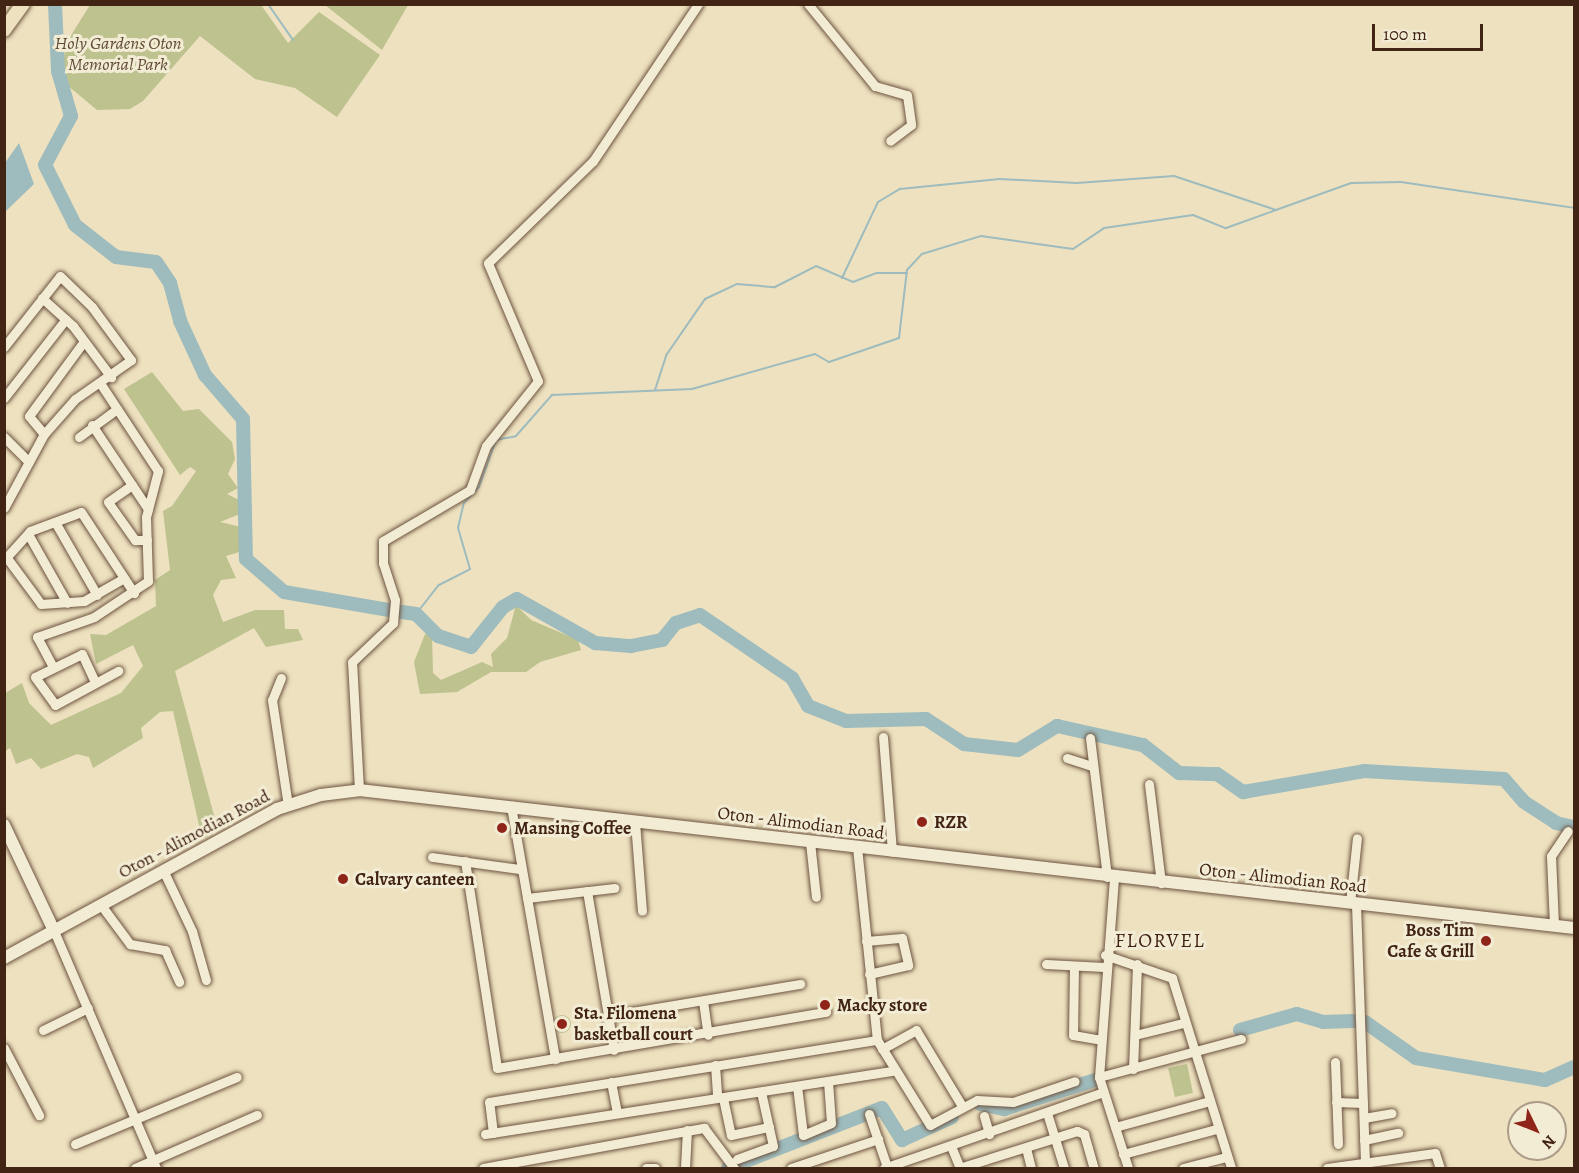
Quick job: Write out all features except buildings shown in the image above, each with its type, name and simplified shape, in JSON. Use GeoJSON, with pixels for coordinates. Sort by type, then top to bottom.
{"type":"FeatureCollection","features":[{"type":"Feature","properties":{"kind":"main road"},"geometry":{"type":"LineString","coordinates":[[4,30],[23,4]]}},
{"type":"Feature","properties":{"kind":"main road","name":"Oton - Alimodian Road"},"geometry":{"type":"LineString","coordinates":[[4,958],[164,870],[288,806],[359,790],[1111,878],[1575,928]]}},
{"type":"Feature","properties":{"kind":"main road"},"geometry":{"type":"LineString","coordinates":[[4,825],[10,850],[54,930]]}},
{"type":"Feature","properties":{"kind":"street"},"geometry":{"type":"LineString","coordinates":[[359,790],[352,662],[393,623],[395,600],[383,563],[383,541],[470,490],[486,446],[538,381],[488,263],[593,161],[698,4]]}},
{"type":"Feature","properties":{"kind":"street"},"geometry":{"type":"LineString","coordinates":[[808,4],[875,86],[907,95],[911,126],[890,141]]}},
{"type":"Feature","properties":{"kind":"street"},"geometry":{"type":"LineString","coordinates":[[4,347],[60,276],[92,307],[131,360],[111,377],[75,399],[44,434],[4,508]]}},
{"type":"Feature","properties":{"kind":"street"},"geometry":{"type":"LineString","coordinates":[[42,298],[66,319],[111,377]]}},
{"type":"Feature","properties":{"kind":"street"},"geometry":{"type":"LineString","coordinates":[[4,398],[66,319]]}},
{"type":"Feature","properties":{"kind":"street"},"geometry":{"type":"LineString","coordinates":[[44,434],[29,416],[84,341]]}},
{"type":"Feature","properties":{"kind":"street"},"geometry":{"type":"LineString","coordinates":[[52,664],[37,637],[94,617],[134,593],[148,581],[148,509],[158,471],[100,383]]}},
{"type":"Feature","properties":{"kind":"street"},"geometry":{"type":"LineString","coordinates":[[79,437],[92,425],[117,409]]}},
{"type":"Feature","properties":{"kind":"street"},"geometry":{"type":"LineString","coordinates":[[92,425],[148,509]]}},
{"type":"Feature","properties":{"kind":"street"},"geometry":{"type":"LineString","coordinates":[[5,439],[29,462]]}},
{"type":"Feature","properties":{"kind":"street"},"geometry":{"type":"LineString","coordinates":[[132,485],[108,502],[135,540],[147,540]]}},
{"type":"Feature","properties":{"kind":"street"},"geometry":{"type":"LineString","coordinates":[[124,578],[97,595],[67,603],[33,600],[6,559],[28,534],[81,512],[134,593]]}},
{"type":"Feature","properties":{"kind":"street"},"geometry":{"type":"LineString","coordinates":[[55,522],[97,595]]}},
{"type":"Feature","properties":{"kind":"street"},"geometry":{"type":"LineString","coordinates":[[28,534],[67,603]]}},
{"type":"Feature","properties":{"kind":"street"},"geometry":{"type":"LineString","coordinates":[[95,682],[82,654],[52,664],[36,677],[54,705],[118,671]]}},
{"type":"Feature","properties":{"kind":"street"},"geometry":{"type":"LineString","coordinates":[[281,678],[272,700],[288,806]]}},
{"type":"Feature","properties":{"kind":"street"},"geometry":{"type":"LineString","coordinates":[[883,737],[892,852]]}},
{"type":"Feature","properties":{"kind":"street"},"geometry":{"type":"LineString","coordinates":[[1090,738],[1092,766],[1111,878],[1099,1077],[1101,1093],[1116,1127],[1128,1168]]}},
{"type":"Feature","properties":{"kind":"street"},"geometry":{"type":"LineString","coordinates":[[1067,758],[1092,766]]}},
{"type":"Feature","properties":{"kind":"street"},"geometry":{"type":"LineString","coordinates":[[1149,784],[1161,883]]}},
{"type":"Feature","properties":{"kind":"street"},"geometry":{"type":"LineString","coordinates":[[511,806],[520,869],[555,1059]]}},
{"type":"Feature","properties":{"kind":"street"},"geometry":{"type":"LineString","coordinates":[[635,822],[642,911]]}},
{"type":"Feature","properties":{"kind":"street"},"geometry":{"type":"LineString","coordinates":[[1554,926],[1551,856],[1568,831]]}},
{"type":"Feature","properties":{"kind":"street"},"geometry":{"type":"LineString","coordinates":[[1357,838],[1353,904],[1365,1167]]}},
{"type":"Feature","properties":{"kind":"street"},"geometry":{"type":"LineString","coordinates":[[810,842],[816,897]]}},
{"type":"Feature","properties":{"kind":"street"},"geometry":{"type":"LineString","coordinates":[[857,847],[869,974],[880,1044],[893,1071],[930,1125],[962,1106],[989,1097],[1012,1102],[1075,1081]]}},
{"type":"Feature","properties":{"kind":"street"},"geometry":{"type":"LineString","coordinates":[[432,857],[520,869]]}},
{"type":"Feature","properties":{"kind":"street"},"geometry":{"type":"LineString","coordinates":[[465,861],[495,1066],[708,1035],[826,1012]]}},
{"type":"Feature","properties":{"kind":"street"},"geometry":{"type":"LineString","coordinates":[[164,870],[192,931],[206,980]]}},
{"type":"Feature","properties":{"kind":"street"},"geometry":{"type":"LineString","coordinates":[[527,898],[614,888]]}},
{"type":"Feature","properties":{"kind":"street"},"geometry":{"type":"LineString","coordinates":[[587,891],[614,1050]]}},
{"type":"Feature","properties":{"kind":"street"},"geometry":{"type":"LineString","coordinates":[[101,905],[130,944],[165,950],[179,982]]}},
{"type":"Feature","properties":{"kind":"street"},"geometry":{"type":"LineString","coordinates":[[54,930],[155,1165]]}},
{"type":"Feature","properties":{"kind":"street"},"geometry":{"type":"LineString","coordinates":[[866,940],[902,938],[908,965],[869,974]]}},
{"type":"Feature","properties":{"kind":"street"},"geometry":{"type":"LineString","coordinates":[[1105,955],[1169,974],[1206,1102],[1231,1168]]}},
{"type":"Feature","properties":{"kind":"street"},"geometry":{"type":"LineString","coordinates":[[1047,964],[1104,967]]}},
{"type":"Feature","properties":{"kind":"street"},"geometry":{"type":"LineString","coordinates":[[1133,1069],[1137,964]]}},
{"type":"Feature","properties":{"kind":"street"},"geometry":{"type":"LineString","coordinates":[[1074,966],[1072,1035],[1100,1040]]}},
{"type":"Feature","properties":{"kind":"street"},"geometry":{"type":"LineString","coordinates":[[608,1016],[800,984]]}},
{"type":"Feature","properties":{"kind":"street"},"geometry":{"type":"LineString","coordinates":[[703,1001],[708,1035]]}},
{"type":"Feature","properties":{"kind":"street"},"geometry":{"type":"LineString","coordinates":[[43,1030],[88,1008]]}},
{"type":"Feature","properties":{"kind":"street"},"geometry":{"type":"LineString","coordinates":[[1135,1035],[1183,1023]]}},
{"type":"Feature","properties":{"kind":"street"},"geometry":{"type":"LineString","coordinates":[[893,1071],[617,1112],[489,1134],[489,1102],[716,1065],[880,1044],[916,1029],[962,1106]]}},
{"type":"Feature","properties":{"kind":"street"},"geometry":{"type":"LineString","coordinates":[[1099,1077],[1241,1040]]}},
{"type":"Feature","properties":{"kind":"street"},"geometry":{"type":"LineString","coordinates":[[4,1048],[39,1115]]}},
{"type":"Feature","properties":{"kind":"street"},"geometry":{"type":"LineString","coordinates":[[1335,1062],[1338,1144]]}},
{"type":"Feature","properties":{"kind":"street"},"geometry":{"type":"LineString","coordinates":[[716,1065],[720,1096],[731,1135],[769,1127]]}},
{"type":"Feature","properties":{"kind":"street"},"geometry":{"type":"LineString","coordinates":[[75,1144],[237,1077]]}},
{"type":"Feature","properties":{"kind":"street"},"geometry":{"type":"LineString","coordinates":[[611,1082],[617,1112]]}},
{"type":"Feature","properties":{"kind":"street"},"geometry":{"type":"LineString","coordinates":[[797,1086],[803,1135],[831,1123],[828,1082]]}},
{"type":"Feature","properties":{"kind":"street"},"geometry":{"type":"LineString","coordinates":[[483,1168],[535,1164],[687,1130],[709,1129],[734,1164],[773,1146],[761,1092]]}},
{"type":"Feature","properties":{"kind":"street"},"geometry":{"type":"LineString","coordinates":[[869,1114],[890,1167],[1101,1093]]}},
{"type":"Feature","properties":{"kind":"street"},"geometry":{"type":"LineString","coordinates":[[1116,1127],[1206,1102]]}},
{"type":"Feature","properties":{"kind":"street"},"geometry":{"type":"LineString","coordinates":[[1336,1102],[1363,1102]]}},
{"type":"Feature","properties":{"kind":"street"},"geometry":{"type":"LineString","coordinates":[[1047,1113],[1064,1168]]}},
{"type":"Feature","properties":{"kind":"street"},"geometry":{"type":"LineString","coordinates":[[1364,1118],[1392,1113]]}},
{"type":"Feature","properties":{"kind":"street"},"geometry":{"type":"LineString","coordinates":[[135,1168],[155,1165],[256,1115]]}},
{"type":"Feature","properties":{"kind":"street"},"geometry":{"type":"LineString","coordinates":[[984,1116],[989,1134]]}},
{"type":"Feature","properties":{"kind":"street"},"geometry":{"type":"LineString","coordinates":[[1123,1154],[1216,1129]]}},
{"type":"Feature","properties":{"kind":"street"},"geometry":{"type":"LineString","coordinates":[[685,1168],[687,1130]]}},
{"type":"Feature","properties":{"kind":"street"},"geometry":{"type":"LineString","coordinates":[[951,1146],[960,1168],[1082,1131],[1094,1168]]}},
{"type":"Feature","properties":{"kind":"street"},"geometry":{"type":"LineString","coordinates":[[1364,1140],[1398,1133]]}},
{"type":"Feature","properties":{"kind":"street"},"geometry":{"type":"LineString","coordinates":[[791,1168],[878,1139]]}},
{"type":"Feature","properties":{"kind":"street"},"geometry":{"type":"LineString","coordinates":[[1026,1148],[1031,1168]]}},
{"type":"Feature","properties":{"kind":"street"},"geometry":{"type":"LineString","coordinates":[[1327,1168],[1365,1167],[1436,1153],[1440,1168]]}},
{"type":"Feature","properties":{"kind":"street"},"geometry":{"type":"LineString","coordinates":[[1183,1168],[1226,1156]]}},
{"type":"Feature","properties":{"kind":"street"},"geometry":{"type":"LineString","coordinates":[[646,1168],[655,1168]]}},
{"type":"Feature","properties":{"kind":"green space"},"geometry":{"type":"Polygon","coordinates":[[[325,4],[408,5],[382,50],[325,4]]]}},
{"type":"Feature","properties":{"kind":"green space","name":"Holy Gardens Oton Memorial Park"},"geometry":{"type":"Polygon","coordinates":[[[90,5],[261,5],[288,43],[319,12],[380,55],[337,117],[295,88],[255,79],[200,36],[143,101],[130,109],[97,110],[67,85],[62,64],[68,40],[90,5]]]}},
{"type":"Feature","properties":{"kind":"green space"},"geometry":{"type":"Polygon","coordinates":[[[152,372],[183,411],[199,409],[232,442],[235,459],[228,474],[238,488],[227,494],[239,500],[240,514],[220,522],[250,529],[249,549],[226,556],[236,578],[221,580],[213,595],[223,622],[255,610],[284,610],[285,629],[298,629],[303,640],[266,647],[254,628],[175,671],[218,830],[202,838],[173,711],[160,712],[141,728],[143,738],[93,768],[89,757],[77,754],[41,769],[31,758],[16,764],[10,748],[5,751],[5,693],[22,683],[29,703],[51,725],[121,693],[143,666],[133,645],[96,664],[90,634],[106,635],[156,606],[155,580],[170,570],[163,511],[172,506],[196,471],[190,467],[180,475],[124,389],[152,372]]]}},
{"type":"Feature","properties":{"kind":"green space"},"geometry":{"type":"Polygon","coordinates":[[[516,605],[531,620],[578,640],[581,650],[540,662],[526,672],[491,672],[457,692],[420,694],[414,662],[425,634],[432,635],[433,673],[441,680],[482,662],[493,667],[491,654],[507,638],[516,605]]]}},
{"type":"Feature","properties":{"kind":"green space","name":"Sta. Filomena basketball court"},"geometry":{"type":"Polygon","coordinates":[[[558,1015],[566,1015],[571,1020],[569,1031],[558,1033],[553,1028],[553,1020],[558,1015]]]}},
{"type":"Feature","properties":{"kind":"green space"},"geometry":{"type":"Polygon","coordinates":[[[1187,1064],[1193,1093],[1175,1097],[1168,1068],[1187,1064]]]}},
{"type":"Feature","properties":{"kind":"water"},"geometry":{"type":"Polygon","coordinates":[[[19,143],[34,184],[5,212],[5,163],[19,143]]]}},
{"type":"Feature","properties":{"kind":"waterway"},"geometry":{"type":"LineString","coordinates":[[55,4],[58,71],[71,116],[45,165],[75,225],[116,257],[156,262],[170,283],[180,321],[205,375],[243,419],[246,559],[284,592],[389,610]]}},
{"type":"Feature","properties":{"kind":"waterway"},"geometry":{"type":"LineString","coordinates":[[268,4],[293,40]]}},
{"type":"Feature","properties":{"kind":"waterway"},"geometry":{"type":"LineString","coordinates":[[842,278],[878,202],[900,189],[999,179],[1077,183],[1174,176],[1276,210]]}},
{"type":"Feature","properties":{"kind":"waterway"},"geometry":{"type":"LineString","coordinates":[[416,614],[439,585],[470,569],[458,528],[464,503],[479,487],[496,440],[516,436],[552,395],[692,389],[815,354],[829,362],[899,338],[907,270],[922,254],[981,236],[1073,249],[1104,228],[1193,215],[1226,228],[1351,183],[1401,182],[1574,208]]}},
{"type":"Feature","properties":{"kind":"waterway"},"geometry":{"type":"LineString","coordinates":[[655,390],[667,354],[705,299],[737,284],[775,287],[816,266],[853,282],[877,273],[907,273]]}},
{"type":"Feature","properties":{"kind":"waterway"},"geometry":{"type":"LineString","coordinates":[[402,612],[416,614],[438,636],[471,647],[503,607],[517,599],[595,643],[631,646],[662,640],[676,623],[700,615],[792,678],[808,706],[846,721],[926,719],[964,744],[1018,750],[1057,726],[1143,745],[1179,773],[1217,774],[1243,792],[1364,771],[1504,779],[1524,802],[1556,823],[1574,827]]}},
{"type":"Feature","properties":{"kind":"waterway"},"geometry":{"type":"LineString","coordinates":[[1240,1030],[1297,1014],[1323,1022],[1353,1021]]}},
{"type":"Feature","properties":{"kind":"waterway"},"geometry":{"type":"LineString","coordinates":[[1365,1022],[1416,1058],[1545,1080],[1574,1067]]}},
{"type":"Feature","properties":{"kind":"waterway"},"geometry":{"type":"LineString","coordinates":[[980,1104],[1004,1109],[1095,1080]]}},
{"type":"Feature","properties":{"kind":"waterway"},"geometry":{"type":"LineString","coordinates":[[728,1168],[882,1108],[902,1140],[952,1117]]}},
{"type":"Feature","properties":{"kind":"place","name":"RZR"},"geometry":{"type":"Point","coordinates":[922,822]}},
{"type":"Feature","properties":{"kind":"place","name":"Mansing Coffee"},"geometry":{"type":"Point","coordinates":[502,828]}},
{"type":"Feature","properties":{"kind":"place","name":"Calvary canteen"},"geometry":{"type":"Point","coordinates":[343,879]}},
{"type":"Feature","properties":{"kind":"place","name":"Boss Tim Cafe & Grill"},"geometry":{"type":"Point","coordinates":[1486,941]}},
{"type":"Feature","properties":{"kind":"place","name":"Macky store"},"geometry":{"type":"Point","coordinates":[825,1005]}},
{"type":"Feature","properties":{"kind":"place","name":"Sta. Filomena basketball court"},"geometry":{"type":"Point","coordinates":[562,1024]}},
{"type":"Feature","properties":{"kind":"district","name":"FLORVEL"},"geometry":{"type":"Point","coordinates":[1160,940]}}]}
